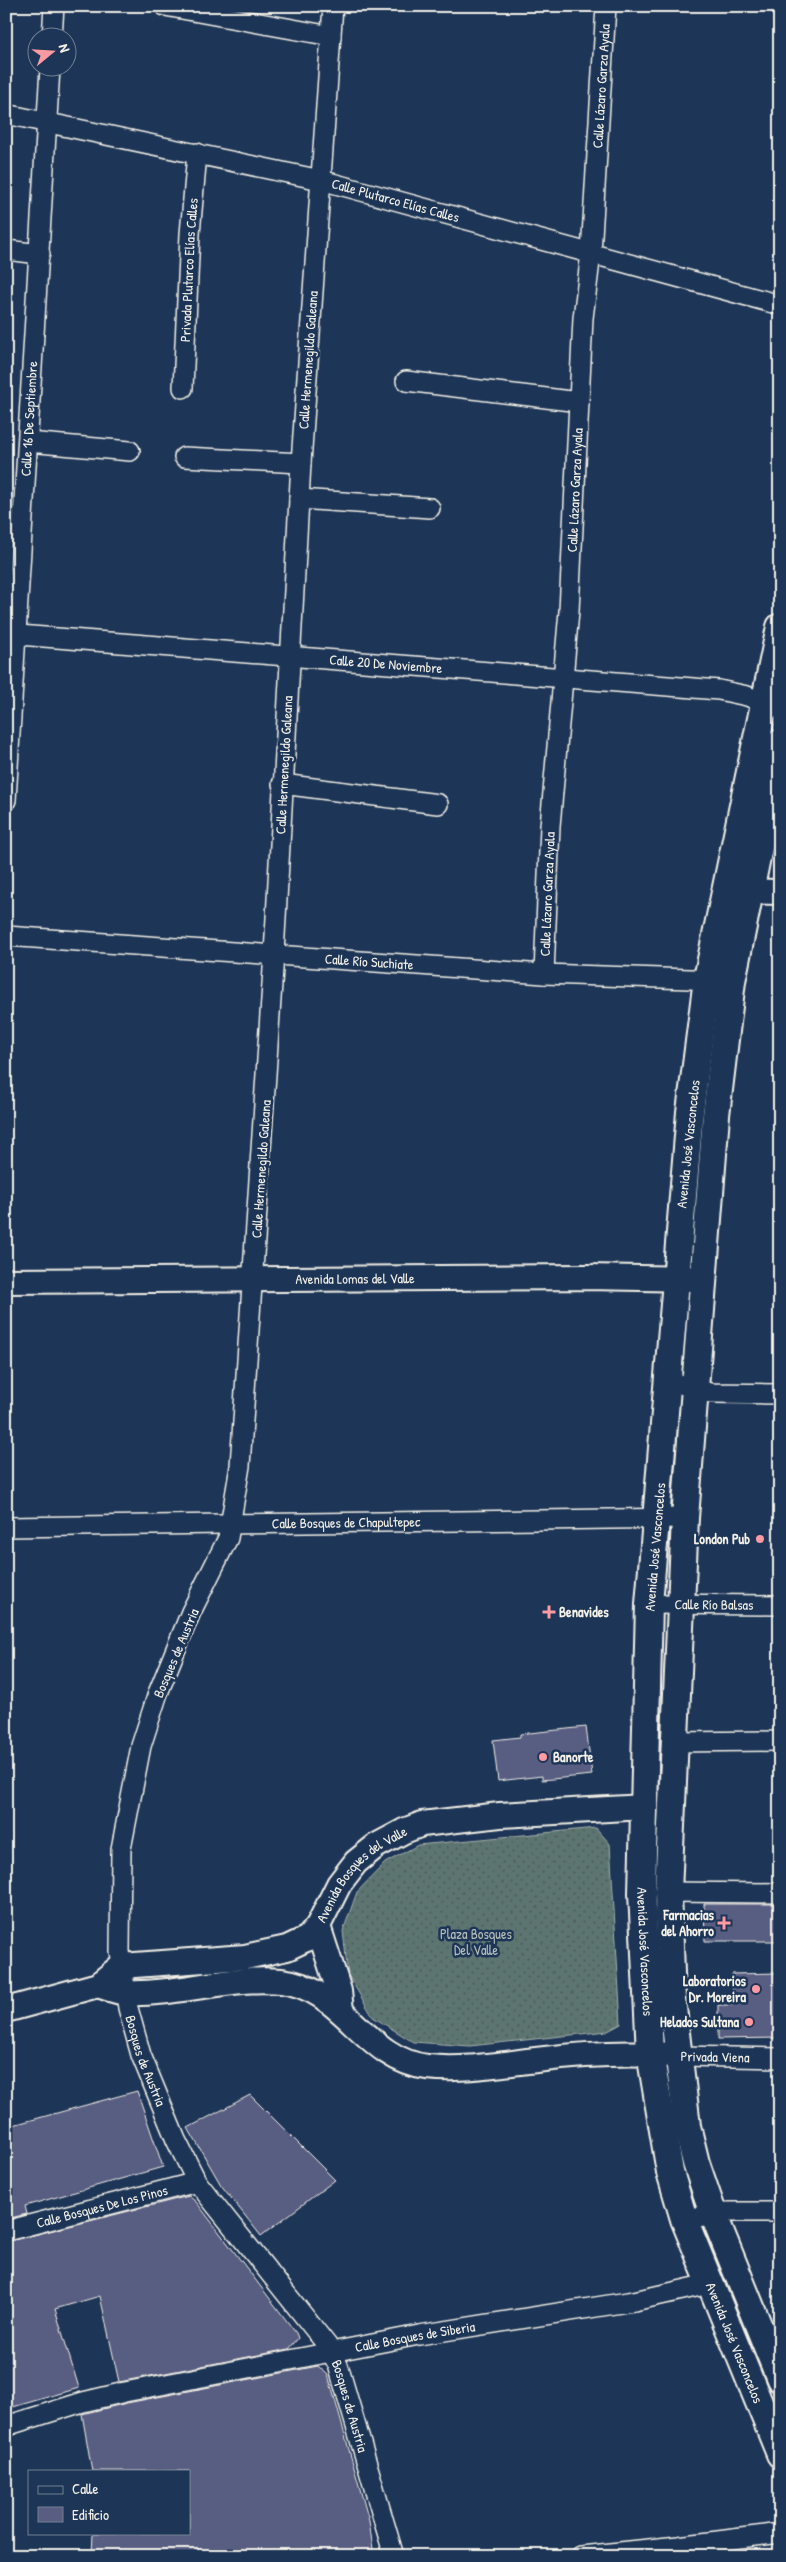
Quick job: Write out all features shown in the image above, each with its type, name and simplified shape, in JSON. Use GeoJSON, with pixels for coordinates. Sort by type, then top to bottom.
{"type":"FeatureCollection","features":[{"type":"Feature","properties":{"kind":"main road","name":"Avenida José Vasconcelos"},"geometry":{"type":"LineString","coordinates":[[780,627],[772,706],[738,892],[690,1112],[649,1604],[644,1740],[643,1920],[650,2053],[661,2128],[684,2219],[780,2454]]}},
{"type":"Feature","properties":{"kind":"main road","name":"Avenida José Vasconcelos"},"geometry":{"type":"LineString","coordinates":[[738,892],[780,743]]}},
{"type":"Feature","properties":{"kind":"main road","name":"Avenida José Vasconcelos"},"geometry":{"type":"LineString","coordinates":[[720,980],[716,1115],[702,1279],[680,1604],[668,1892],[672,1999],[687,2126],[696,2163],[713,2213],[777,2364]]}},
{"type":"Feature","properties":{"kind":"main road"},"geometry":{"type":"LineString","coordinates":[[645,1807],[653,1826],[661,1875],[668,1892]]}},
{"type":"Feature","properties":{"kind":"street"},"geometry":{"type":"LineString","coordinates":[[53,28],[54,6]]}},
{"type":"Feature","properties":{"kind":"street"},"geometry":{"type":"LineString","coordinates":[[165,6],[331,36]]}},
{"type":"Feature","properties":{"kind":"street","name":"Calle Hermenegildo Galeana"},"geometry":{"type":"LineString","coordinates":[[232,1523],[240,1466],[254,1280],[301,463],[334,6]]}},
{"type":"Feature","properties":{"kind":"street","name":"Calle Lázaro Garza Ayala"},"geometry":{"type":"LineString","coordinates":[[544,974],[550,826],[569,611],[583,318],[591,253],[606,6]]}},
{"type":"Feature","properties":{"kind":"street","name":"Calle 16 De Septiembre"},"geometry":{"type":"LineString","coordinates":[[6,800],[11,635],[28,442],[49,78]]}},
{"type":"Feature","properties":{"kind":"street","name":"Calle Plutarco Elías Calles"},"geometry":{"type":"LineString","coordinates":[[6,114],[321,180],[780,305]]}},
{"type":"Feature","properties":{"kind":"street","name":"Privada Plutarco Elías Calles"},"geometry":{"type":"LineString","coordinates":[[183,388],[190,234],[196,153]]}},
{"type":"Feature","properties":{"kind":"street"},"geometry":{"type":"LineString","coordinates":[[6,250],[40,254]]}},
{"type":"Feature","properties":{"kind":"street"},"geometry":{"type":"LineString","coordinates":[[406,381],[579,402]]}},
{"type":"Feature","properties":{"kind":"street"},"geometry":{"type":"LineString","coordinates":[[28,442],[130,451]]}},
{"type":"Feature","properties":{"kind":"street"},"geometry":{"type":"LineString","coordinates":[[184,456],[301,463]]}},
{"type":"Feature","properties":{"kind":"street"},"geometry":{"type":"LineString","coordinates":[[299,499],[430,508]]}},
{"type":"Feature","properties":{"kind":"street","name":"Calle 20 De Noviembre"},"geometry":{"type":"LineString","coordinates":[[11,635],[719,690],[772,706]]}},
{"type":"Feature","properties":{"kind":"street"},"geometry":{"type":"LineString","coordinates":[[282,784],[438,804]]}},
{"type":"Feature","properties":{"kind":"street"},"geometry":{"type":"LineString","coordinates":[[738,892],[780,892]]}},
{"type":"Feature","properties":{"kind":"street","name":"Calle Río Suchiate"},"geometry":{"type":"LineString","coordinates":[[6,936],[544,974],[720,980]]}},
{"type":"Feature","properties":{"kind":"street","name":"Avenida Lomas del Valle"},"geometry":{"type":"LineString","coordinates":[[6,1281],[702,1279]]}},
{"type":"Feature","properties":{"kind":"street"},"geometry":{"type":"LineString","coordinates":[[667,1380],[710,1394],[780,1394]]}},
{"type":"Feature","properties":{"kind":"street","name":"Calle Bosques de Chapultepec"},"geometry":{"type":"LineString","coordinates":[[6,1527],[686,1518]]}},
{"type":"Feature","properties":{"kind":"street","name":"Bosques de Austria"},"geometry":{"type":"LineString","coordinates":[[232,1523],[228,1538],[192,1612],[158,1694],[141,1746],[121,1849],[121,1966],[141,2055],[176,2140],[197,2182],[332,2353],[340,2371],[394,2556]]}},
{"type":"Feature","properties":{"kind":"street","name":"Calle Río Balsas"},"geometry":{"type":"LineString","coordinates":[[649,1604],[780,1605]]}},
{"type":"Feature","properties":{"kind":"street"},"geometry":{"type":"LineString","coordinates":[[674,1742],[780,1741]]}},
{"type":"Feature","properties":{"kind":"street","name":"Avenida Bosques del Valle"},"geometry":{"type":"LineString","coordinates":[[121,1966],[265,1954],[298,1943],[308,1938],[318,1926],[339,1884],[356,1862],[376,1846],[404,1831],[438,1821],[645,1807]]}},
{"type":"Feature","properties":{"kind":"street"},"geometry":{"type":"LineString","coordinates":[[668,1892],[780,1893]]}},
{"type":"Feature","properties":{"kind":"street"},"geometry":{"type":"LineString","coordinates":[[318,1926],[339,1990],[341,2011]]}},
{"type":"Feature","properties":{"kind":"street"},"geometry":{"type":"LineString","coordinates":[[6,2010],[98,1985],[121,1966]]}},
{"type":"Feature","properties":{"kind":"street"},"geometry":{"type":"LineString","coordinates":[[98,1985],[126,1993],[279,1981],[311,1988],[341,2011],[384,2051],[403,2061],[427,2067],[487,2065],[572,2056],[650,2053]]}},
{"type":"Feature","properties":{"kind":"street","name":"Privada Viena"},"geometry":{"type":"LineString","coordinates":[[650,2053],[680,2056],[780,2058]]}},
{"type":"Feature","properties":{"kind":"street","name":"Calle Bosques De Los Pinos"},"geometry":{"type":"LineString","coordinates":[[6,2231],[197,2182]]}},
{"type":"Feature","properties":{"kind":"street"},"geometry":{"type":"LineString","coordinates":[[684,2219],[713,2213],[780,2212]]}},
{"type":"Feature","properties":{"kind":"street","name":"Calle Bosques de Siberia"},"geometry":{"type":"LineString","coordinates":[[6,2426],[83,2402],[125,2392],[418,2335],[634,2301],[709,2284]]}},
{"type":"Feature","properties":{"kind":"street"},"geometry":{"type":"LineString","coordinates":[[744,2369],[777,2364]]}},
{"type":"Feature","properties":{"kind":"street"},"geometry":{"type":"LineString","coordinates":[[581,2556],[780,2533]]}},
{"type":"Feature","properties":{"kind":"green space","name":"Plaza Bosques Del Valle"},"geometry":{"type":"Polygon","coordinates":[[[596,1828],[610,1844],[621,2024],[608,2031],[470,2046],[413,2042],[373,2017],[348,1975],[343,1931],[357,1892],[385,1863],[418,1845],[596,1828]]]}},
{"type":"Feature","properties":{"kind":"building","name":"Banorte"},"geometry":{"type":"Polygon","coordinates":[[[586,1727],[592,1775],[542,1780],[542,1776],[498,1781],[493,1740],[520,1737],[520,1734],[586,1727]]]}},
{"type":"Feature","properties":{"kind":"building"},"geometry":{"type":"Polygon","coordinates":[[[704,1904],[780,1904],[780,1941],[705,1941],[704,1904]]]}},
{"type":"Feature","properties":{"kind":"building"},"geometry":{"type":"Polygon","coordinates":[[[780,1973],[780,2038],[718,2039],[718,2005],[733,2005],[732,1974],[780,1973]]]}},
{"type":"Feature","properties":{"kind":"building"},"geometry":{"type":"Polygon","coordinates":[[[137,2091],[163,2167],[25,2206],[27,2214],[6,2219],[6,2127],[137,2091]]]}},
{"type":"Feature","properties":{"kind":"building"},"geometry":{"type":"Polygon","coordinates":[[[250,2095],[335,2180],[261,2236],[221,2185],[188,2128],[250,2095]]]}},
{"type":"Feature","properties":{"kind":"building"},"geometry":{"type":"Polygon","coordinates":[[[189,2196],[197,2203],[296,2333],[298,2338],[289,2349],[119,2382],[100,2296],[55,2309],[79,2388],[6,2409],[6,2242],[189,2196]]]}},
{"type":"Feature","properties":{"kind":"building"},"geometry":{"type":"Polygon","coordinates":[[[318,2366],[328,2375],[369,2521],[373,2549],[367,2555],[92,2555],[93,2534],[190,2534],[190,2470],[92,2470],[82,2414],[127,2403],[318,2366]]]}},
{"type":"Feature","properties":{"kind":"place","name":"London Pub"},"geometry":{"type":"Point","coordinates":[760,1539]}},
{"type":"Feature","properties":{"kind":"place","name":"Benavides"},"geometry":{"type":"Point","coordinates":[549,1612]}},
{"type":"Feature","properties":{"kind":"place","name":"Banorte"},"geometry":{"type":"Point","coordinates":[543,1757]}},
{"type":"Feature","properties":{"kind":"place","name":"Farmacias del Ahorro"},"geometry":{"type":"Point","coordinates":[724,1923]}},
{"type":"Feature","properties":{"kind":"place","name":"Laboratorios Dr. Moreira"},"geometry":{"type":"Point","coordinates":[756,1989]}},
{"type":"Feature","properties":{"kind":"place","name":"Helados Sultana"},"geometry":{"type":"Point","coordinates":[749,2022]}}]}
